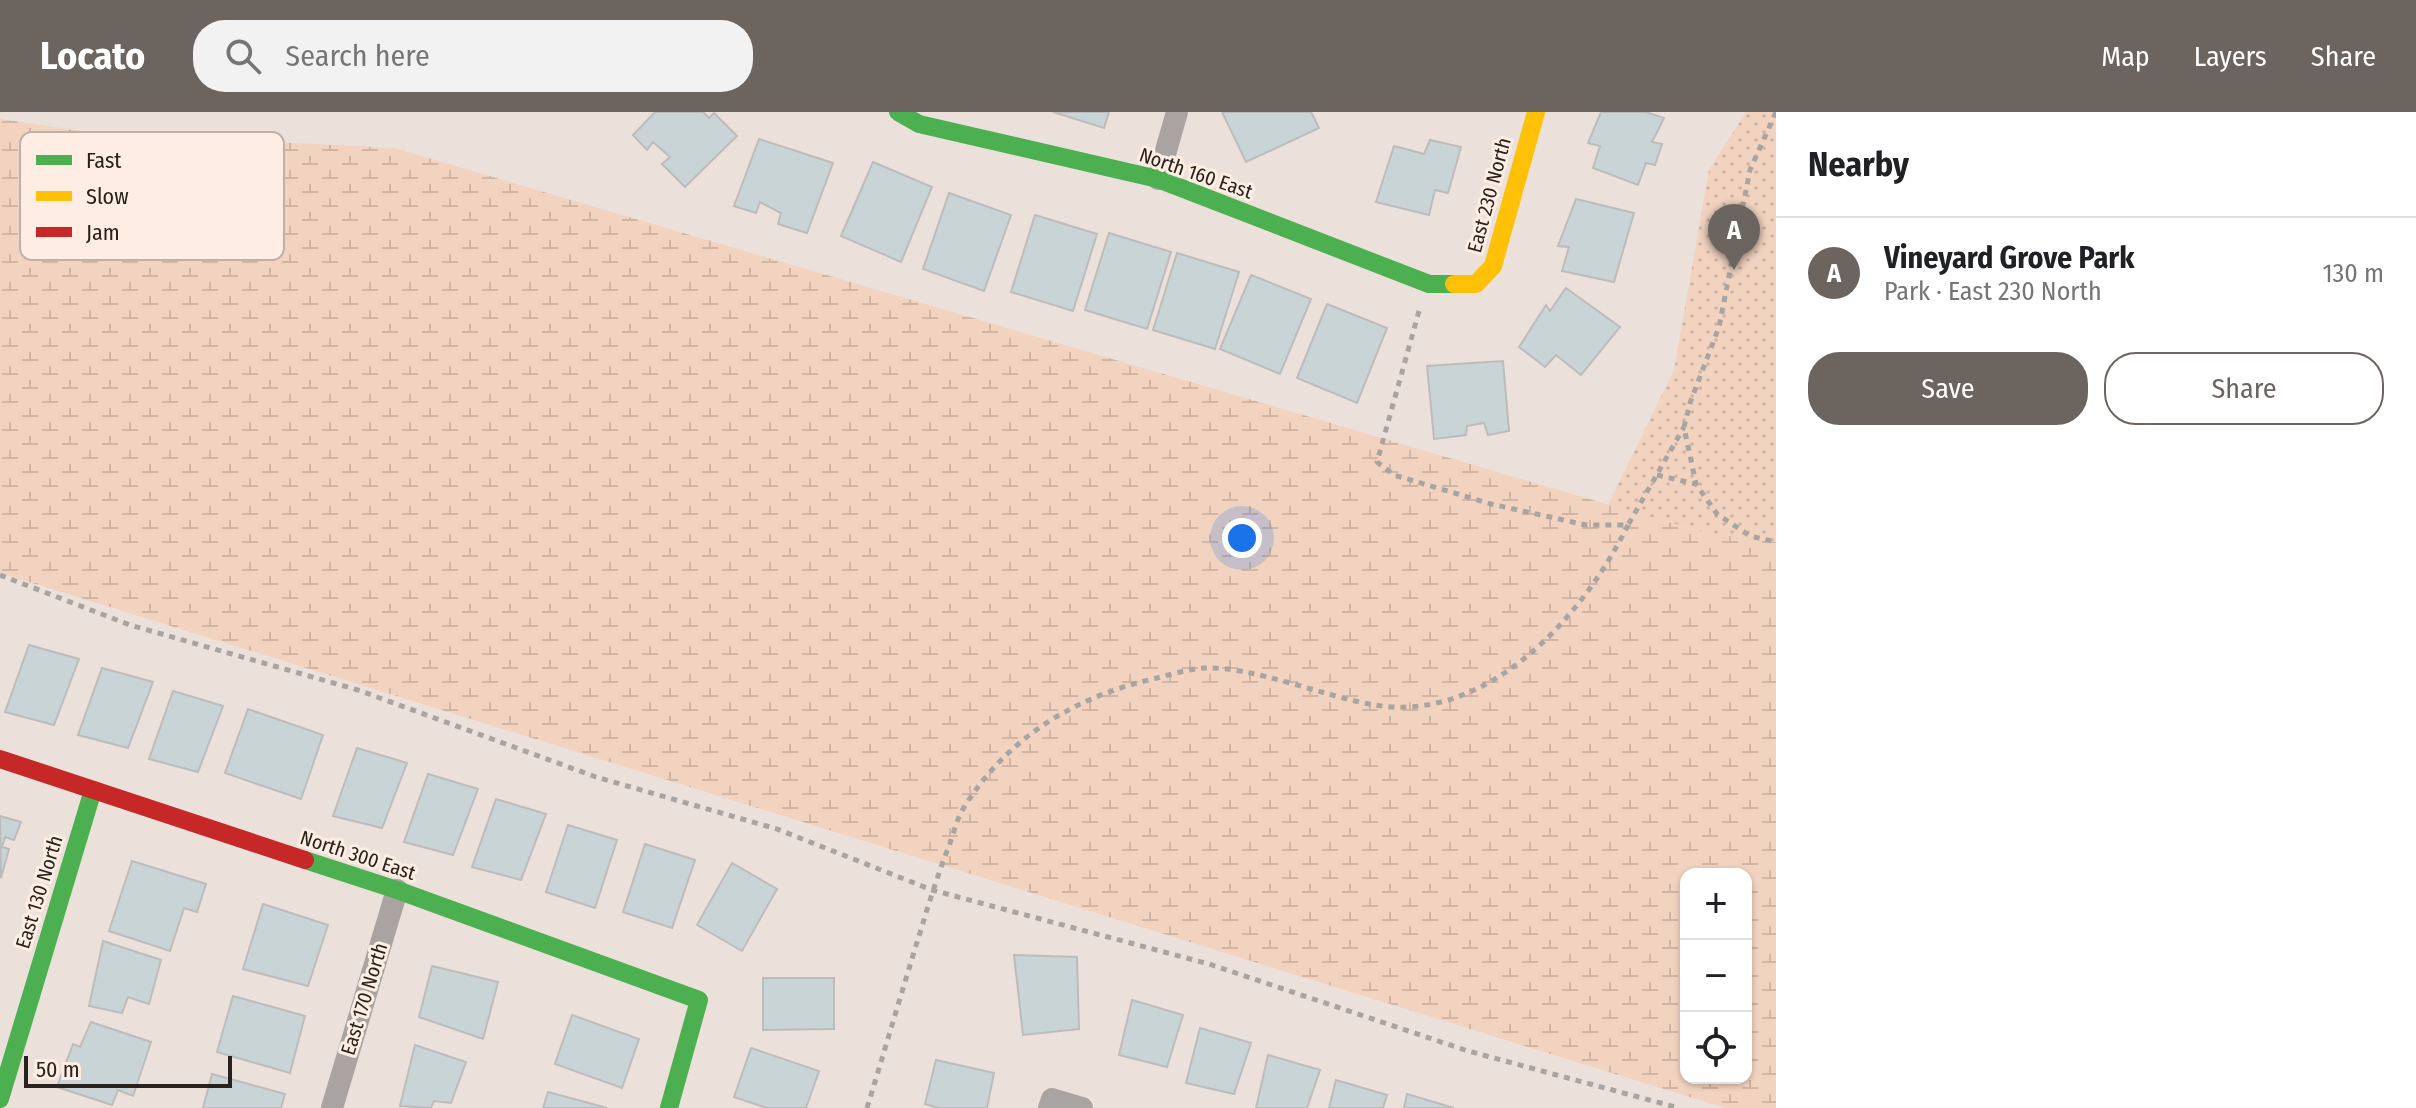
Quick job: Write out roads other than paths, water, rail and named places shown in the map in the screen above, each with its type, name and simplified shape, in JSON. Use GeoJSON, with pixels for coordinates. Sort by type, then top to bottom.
{"type":"FeatureCollection","features":[{"type":"Feature","properties":{"kind":"street","name":"North 160 East"},"geometry":{"type":"LineString","coordinates":[[898,112],[919,124],[1158,179],[1429,284],[1476,284]]}},
{"type":"Feature","properties":{"kind":"street"},"geometry":{"type":"LineString","coordinates":[[1158,179],[1177,112]]}},
{"type":"Feature","properties":{"kind":"street","name":"East 230 North"},"geometry":{"type":"LineString","coordinates":[[1476,284],[1493,266],[1536,112]]}},
{"type":"Feature","properties":{"kind":"street","name":"North 300 East"},"geometry":{"type":"LineString","coordinates":[[0,759],[397,890],[699,1000],[669,1108]]}},
{"type":"Feature","properties":{"kind":"street","name":"East 130 North"},"geometry":{"type":"LineString","coordinates":[[0,1099],[93,790]]}},
{"type":"Feature","properties":{"kind":"street","name":"East 170 North"},"geometry":{"type":"LineString","coordinates":[[332,1108],[397,890]]}},
{"type":"Feature","properties":{"kind":"street"},"geometry":{"type":"LineString","coordinates":[[1050,1103],[1082,1108]]}},
{"type":"Feature","properties":{"kind":"place","name":"Vineyard Grove Park"},"geometry":{"type":"Point","coordinates":[1734,270]}}]}
